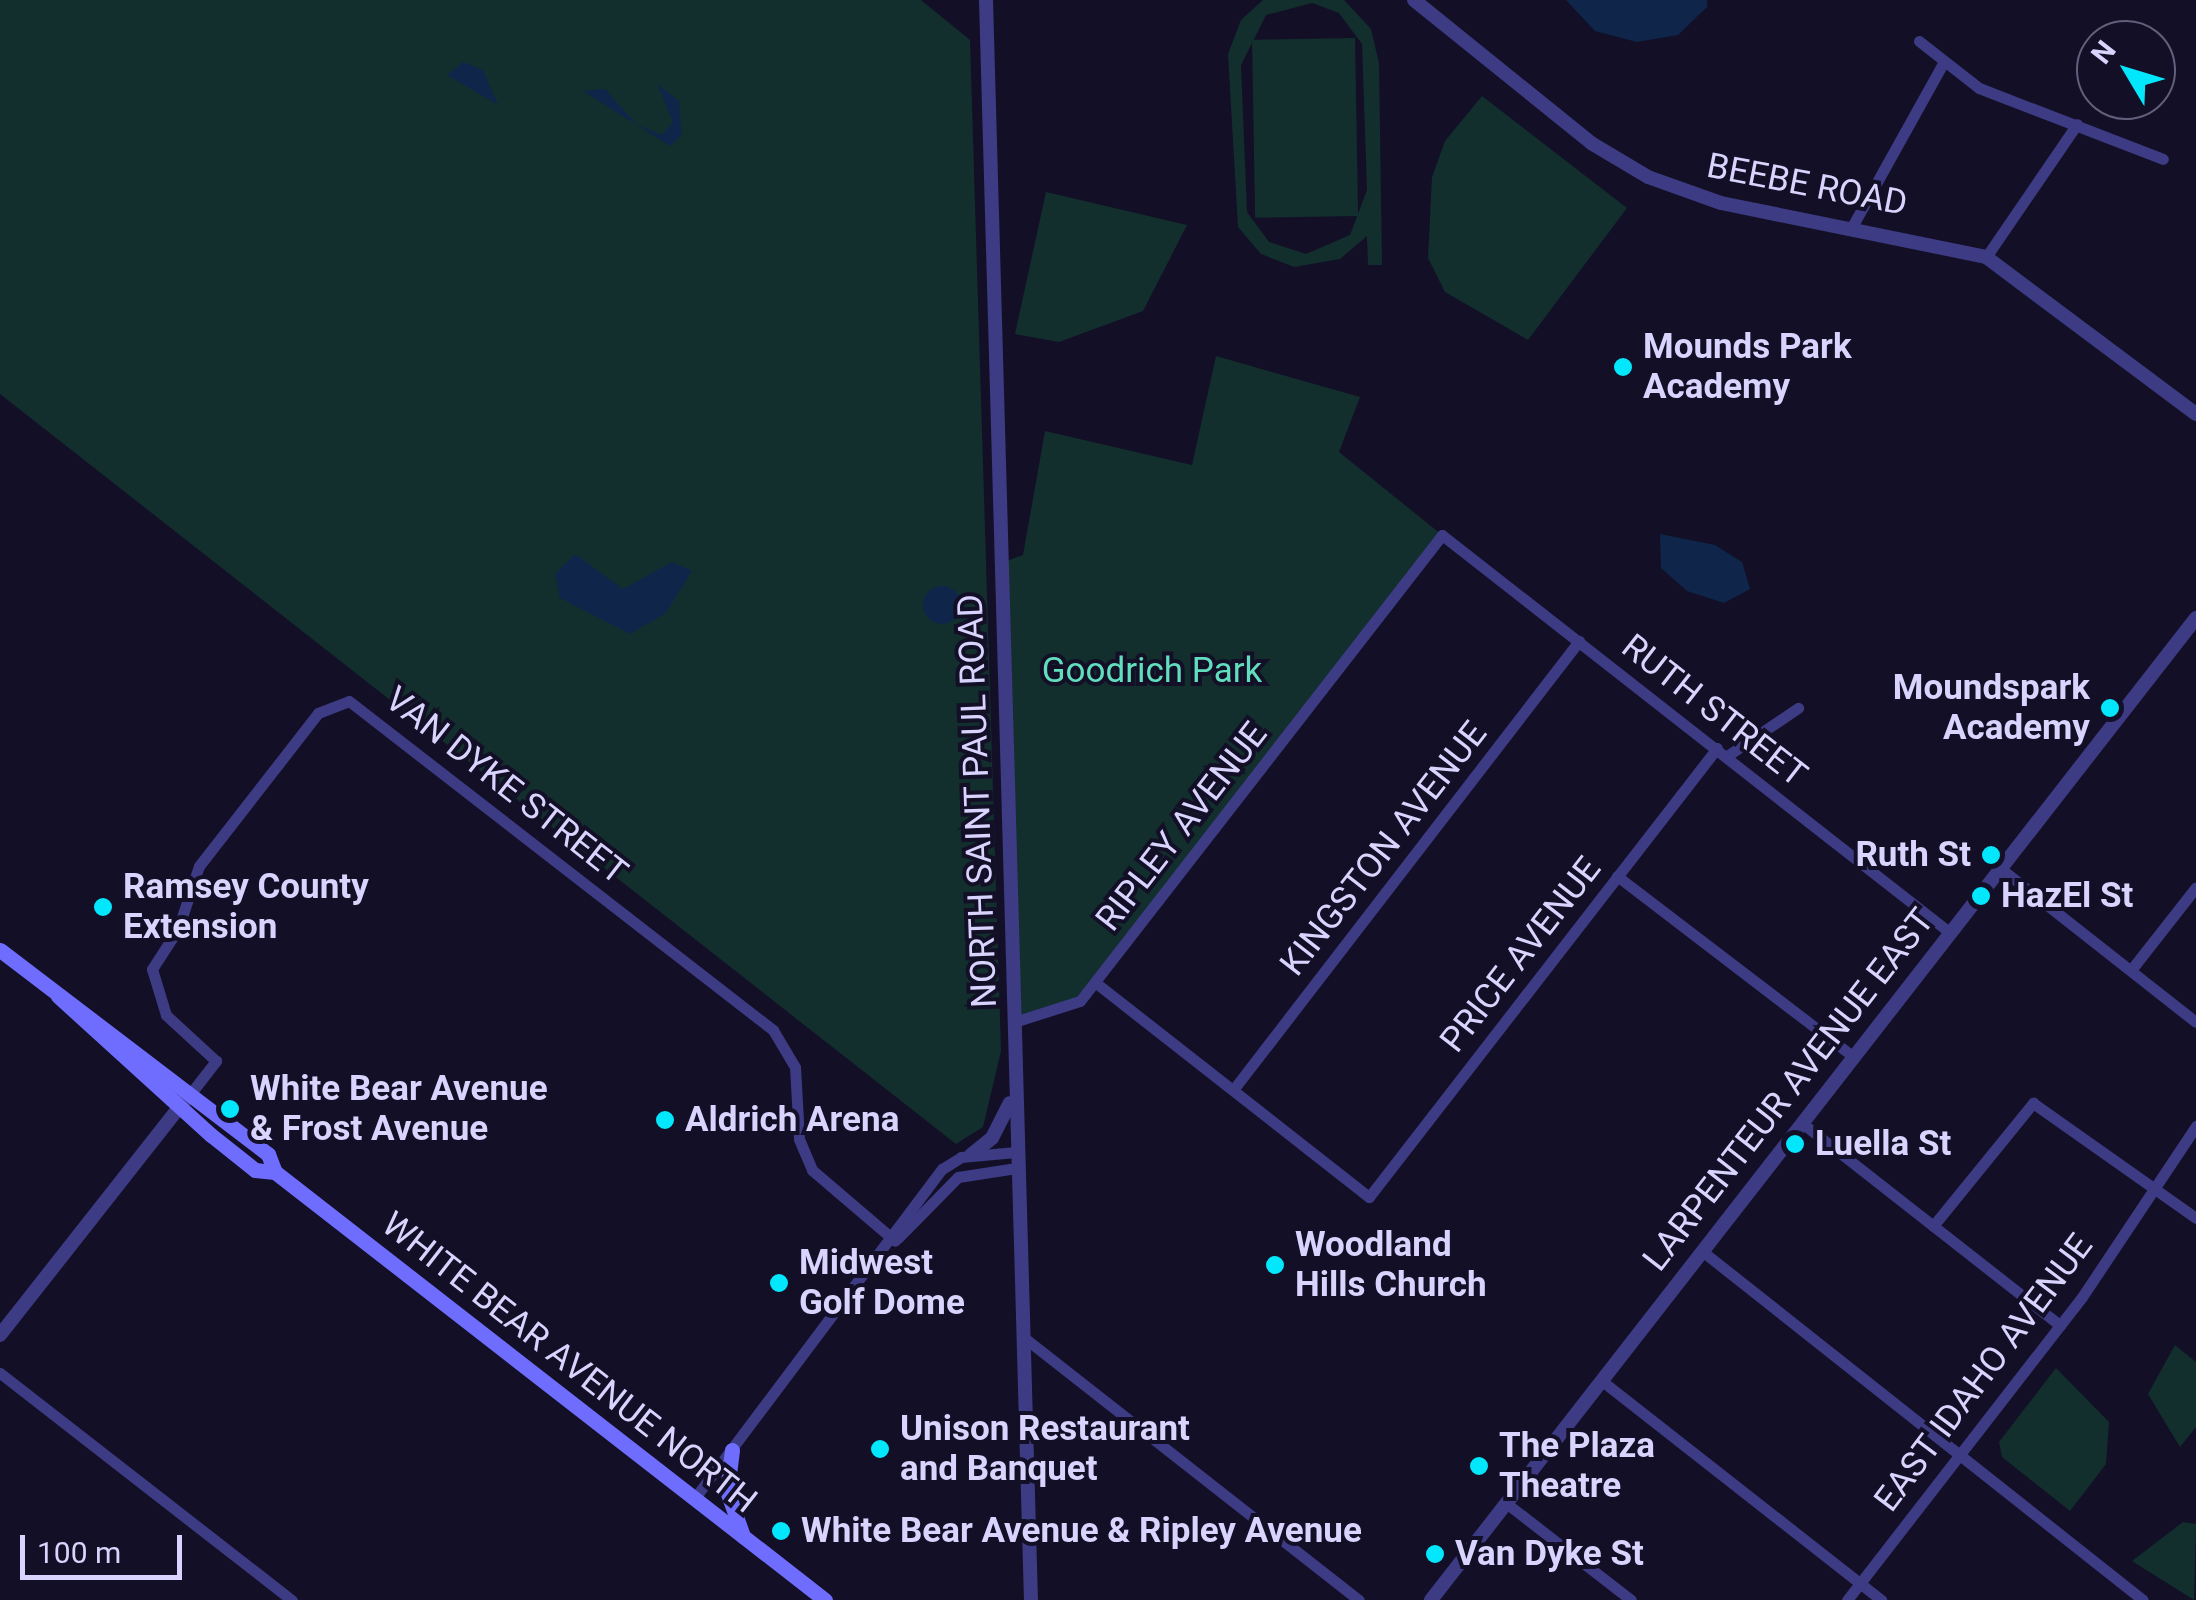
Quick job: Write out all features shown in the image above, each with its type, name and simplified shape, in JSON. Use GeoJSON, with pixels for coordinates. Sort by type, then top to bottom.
{"type":"FeatureCollection","features":[{"type":"Feature","properties":{"kind":"main road","name":"WHITE BEAR AVENUE NORTH"},"geometry":{"type":"LineString","coordinates":[[0,950],[191,1093],[268,1154],[275,1172],[825,1600]]}},
{"type":"Feature","properties":{"kind":"main road","name":"WHITE BEAR AVENUE NORTH"},"geometry":{"type":"LineString","coordinates":[[58,996],[178,1109],[255,1170],[275,1172]]}},
{"type":"Feature","properties":{"kind":"main road"},"geometry":{"type":"LineString","coordinates":[[732,1450],[727,1490],[742,1536]]}},
{"type":"Feature","properties":{"kind":"street","name":"NORTH SAINT PAUL ROAD"},"geometry":{"type":"LineString","coordinates":[[986,0],[1031,1600]]}},
{"type":"Feature","properties":{"kind":"street","name":"BEEBE ROAD"},"geometry":{"type":"LineString","coordinates":[[1414,0],[1591,143],[1648,177],[1721,203],[1854,226],[1986,257],[2196,414]]}},
{"type":"Feature","properties":{"kind":"street"},"geometry":{"type":"LineString","coordinates":[[1919,41],[1943,64],[1979,88],[2164,159]]}},
{"type":"Feature","properties":{"kind":"street"},"geometry":{"type":"LineString","coordinates":[[1854,226],[1943,64]]}},
{"type":"Feature","properties":{"kind":"street"},"geometry":{"type":"LineString","coordinates":[[1986,257],[2076,124]]}},
{"type":"Feature","properties":{"kind":"street","name":"RIPLEY AVENUE"},"geometry":{"type":"LineString","coordinates":[[1014,1022],[1062,1012],[1096,983],[1442,535]]}},
{"type":"Feature","properties":{"kind":"street","name":"RUTH STREET"},"geometry":{"type":"LineString","coordinates":[[1442,535],[1950,932]]}},
{"type":"Feature","properties":{"kind":"street","name":"LARPENTEUR AVENUE EAST"},"geometry":{"type":"LineString","coordinates":[[1431,1600],[2196,618]]}},
{"type":"Feature","properties":{"kind":"street","name":"KINGSTON AVENUE"},"geometry":{"type":"LineString","coordinates":[[1233,1090],[1579,641]]}},
{"type":"Feature","properties":{"kind":"street","name":"VAN DYKE STREET"},"geometry":{"type":"LineString","coordinates":[[191,1093],[216,1061],[166,1015],[152,969],[178,929],[198,866],[318,713],[348,702],[772,1030],[795,1066],[799,1138],[812,1170],[894,1241]]}},
{"type":"Feature","properties":{"kind":"street"},"geometry":{"type":"LineString","coordinates":[[1728,756],[1798,708]]}},
{"type":"Feature","properties":{"kind":"street","name":"PRICE AVENUE"},"geometry":{"type":"LineString","coordinates":[[1233,1090],[1369,1197],[1716,748]]}},
{"type":"Feature","properties":{"kind":"street"},"geometry":{"type":"LineString","coordinates":[[2000,868],[2196,1022]]}},
{"type":"Feature","properties":{"kind":"street"},"geometry":{"type":"LineString","coordinates":[[1617,876],[1854,1056]]}},
{"type":"Feature","properties":{"kind":"street"},"geometry":{"type":"LineString","coordinates":[[2131,970],[2196,887]]}},
{"type":"Feature","properties":{"kind":"street"},"geometry":{"type":"LineString","coordinates":[[1096,983],[1233,1090]]}},
{"type":"Feature","properties":{"kind":"street"},"geometry":{"type":"LineString","coordinates":[[694,1499],[894,1241],[936,1176],[971,1154],[1006,1119],[1014,1088]]}},
{"type":"Feature","properties":{"kind":"street"},"geometry":{"type":"LineString","coordinates":[[0,1336],[191,1093]]}},
{"type":"Feature","properties":{"kind":"street"},"geometry":{"type":"LineString","coordinates":[[1933,1226],[2033,1103],[2196,1218]]}},
{"type":"Feature","properties":{"kind":"street"},"geometry":{"type":"LineString","coordinates":[[1802,1123],[2060,1325]]}},
{"type":"Feature","properties":{"kind":"street","name":"EAST IDAHO AVENUE"},"geometry":{"type":"LineString","coordinates":[[1847,1600],[2060,1325],[2150,1186],[2196,1126]]}},
{"type":"Feature","properties":{"kind":"street"},"geometry":{"type":"LineString","coordinates":[[971,1154],[1016,1160]]}},
{"type":"Feature","properties":{"kind":"street"},"geometry":{"type":"LineString","coordinates":[[894,1241],[958,1177],[1016,1160]]}},
{"type":"Feature","properties":{"kind":"street"},"geometry":{"type":"LineString","coordinates":[[1702,1251],[2143,1600]]}},
{"type":"Feature","properties":{"kind":"street"},"geometry":{"type":"LineString","coordinates":[[1022,1336],[1359,1600]]}},
{"type":"Feature","properties":{"kind":"street"},"geometry":{"type":"LineString","coordinates":[[0,1373],[292,1600]]}},
{"type":"Feature","properties":{"kind":"street"},"geometry":{"type":"LineString","coordinates":[[1602,1380],[1881,1600]]}},
{"type":"Feature","properties":{"kind":"street"},"geometry":{"type":"LineString","coordinates":[[1506,1503],[1630,1600]]}},
{"type":"Feature","properties":{"kind":"green space"},"geometry":{"type":"Polygon","coordinates":[[[0,0],[921,0],[970,40],[1001,1051],[983,1127],[956,1144],[0,394],[0,0]]]}},
{"type":"Feature","properties":{"kind":"green space"},"geometry":{"type":"Polygon","coordinates":[[[1263,0],[1344,0],[1371,29],[1379,63],[1382,265],[1368,265],[1367,236],[1340,259],[1294,267],[1261,254],[1238,227],[1228,54],[1241,20],[1263,0]],[[1312,3],[1266,15],[1241,65],[1247,212],[1269,242],[1306,254],[1350,235],[1367,190],[1362,44],[1339,13],[1312,3]]]}},
{"type":"Feature","properties":{"kind":"green space"},"geometry":{"type":"Polygon","coordinates":[[[1355,38],[1358,216],[1255,218],[1252,40],[1355,38]]]}},
{"type":"Feature","properties":{"kind":"green space"},"geometry":{"type":"Polygon","coordinates":[[[1482,96],[1627,208],[1528,340],[1445,292],[1428,258],[1432,177],[1445,141],[1482,96]]]}},
{"type":"Feature","properties":{"kind":"green space"},"geometry":{"type":"Polygon","coordinates":[[[1046,192],[1187,225],[1143,311],[1059,342],[1015,334],[1046,192]]]}},
{"type":"Feature","properties":{"kind":"green space","name":"Goodrich Park"},"geometry":{"type":"Polygon","coordinates":[[[1216,356],[1360,397],[1339,452],[1442,535],[1096,983],[1062,1012],[1014,1022],[1001,563],[1023,555],[1045,431],[1192,465],[1216,356]]]}},
{"type":"Feature","properties":{"kind":"green space"},"geometry":{"type":"Polygon","coordinates":[[[2175,1345],[2196,1362],[2196,1427],[2180,1447],[2148,1394],[2175,1345]]]}},
{"type":"Feature","properties":{"kind":"green space"},"geometry":{"type":"Polygon","coordinates":[[[2056,1368],[2109,1422],[2106,1464],[2070,1511],[2002,1457],[1999,1442],[2056,1368]]]}},
{"type":"Feature","properties":{"kind":"green space"},"geometry":{"type":"Polygon","coordinates":[[[2183,1522],[2196,1524],[2194,1600],[2132,1561],[2183,1522]]]}},
{"type":"Feature","properties":{"kind":"water"},"geometry":{"type":"Polygon","coordinates":[[[1566,0],[1707,0],[1707,7],[1678,35],[1637,42],[1595,31],[1566,0]]]}},
{"type":"Feature","properties":{"kind":"water"},"geometry":{"type":"Polygon","coordinates":[[[463,62],[483,70],[498,105],[447,75],[463,62]]]}},
{"type":"Feature","properties":{"kind":"water"},"geometry":{"type":"Polygon","coordinates":[[[657,84],[679,101],[682,135],[670,146],[583,91],[605,89],[637,125],[662,135],[673,122],[657,84]]]}},
{"type":"Feature","properties":{"kind":"water"},"geometry":{"type":"Polygon","coordinates":[[[1660,534],[1715,545],[1742,562],[1750,589],[1724,603],[1687,591],[1661,568],[1660,534]]]}},
{"type":"Feature","properties":{"kind":"water"},"geometry":{"type":"Polygon","coordinates":[[[575,554],[623,589],[672,562],[692,571],[666,613],[630,634],[560,598],[555,574],[575,554]]]}},
{"type":"Feature","properties":{"kind":"water"},"geometry":{"type":"Polygon","coordinates":[[[942,586],[956,591],[961,605],[956,619],[942,624],[928,619],[923,605],[928,591],[942,586]]]}},
{"type":"Feature","properties":{"kind":"place","name":"Mounds Park Academy"},"geometry":{"type":"Point","coordinates":[1623,367]}},
{"type":"Feature","properties":{"kind":"place","name":"Moundspark Academy"},"geometry":{"type":"Point","coordinates":[2110,708]}},
{"type":"Feature","properties":{"kind":"place","name":"Ruth St"},"geometry":{"type":"Point","coordinates":[1991,855]}},
{"type":"Feature","properties":{"kind":"place","name":"HazEl St"},"geometry":{"type":"Point","coordinates":[1981,896]}},
{"type":"Feature","properties":{"kind":"place","name":"Ramsey County Extension"},"geometry":{"type":"Point","coordinates":[103,907]}},
{"type":"Feature","properties":{"kind":"place","name":"White Bear Avenue & Frost Avenue"},"geometry":{"type":"Point","coordinates":[230,1109]}},
{"type":"Feature","properties":{"kind":"place","name":"Aldrich Arena"},"geometry":{"type":"Point","coordinates":[665,1120]}},
{"type":"Feature","properties":{"kind":"place","name":"Luella St"},"geometry":{"type":"Point","coordinates":[1795,1144]}},
{"type":"Feature","properties":{"kind":"place","name":"Woodland Hills Church"},"geometry":{"type":"Point","coordinates":[1275,1265]}},
{"type":"Feature","properties":{"kind":"place","name":"Midwest Golf Dome"},"geometry":{"type":"Point","coordinates":[779,1283]}},
{"type":"Feature","properties":{"kind":"place","name":"Unison Restaurant and Banquet"},"geometry":{"type":"Point","coordinates":[880,1449]}},
{"type":"Feature","properties":{"kind":"place","name":"The Plaza Theatre"},"geometry":{"type":"Point","coordinates":[1479,1466]}},
{"type":"Feature","properties":{"kind":"place","name":"White Bear Avenue & Ripley Avenue"},"geometry":{"type":"Point","coordinates":[781,1531]}},
{"type":"Feature","properties":{"kind":"place","name":"Van Dyke St"},"geometry":{"type":"Point","coordinates":[1435,1554]}}]}
